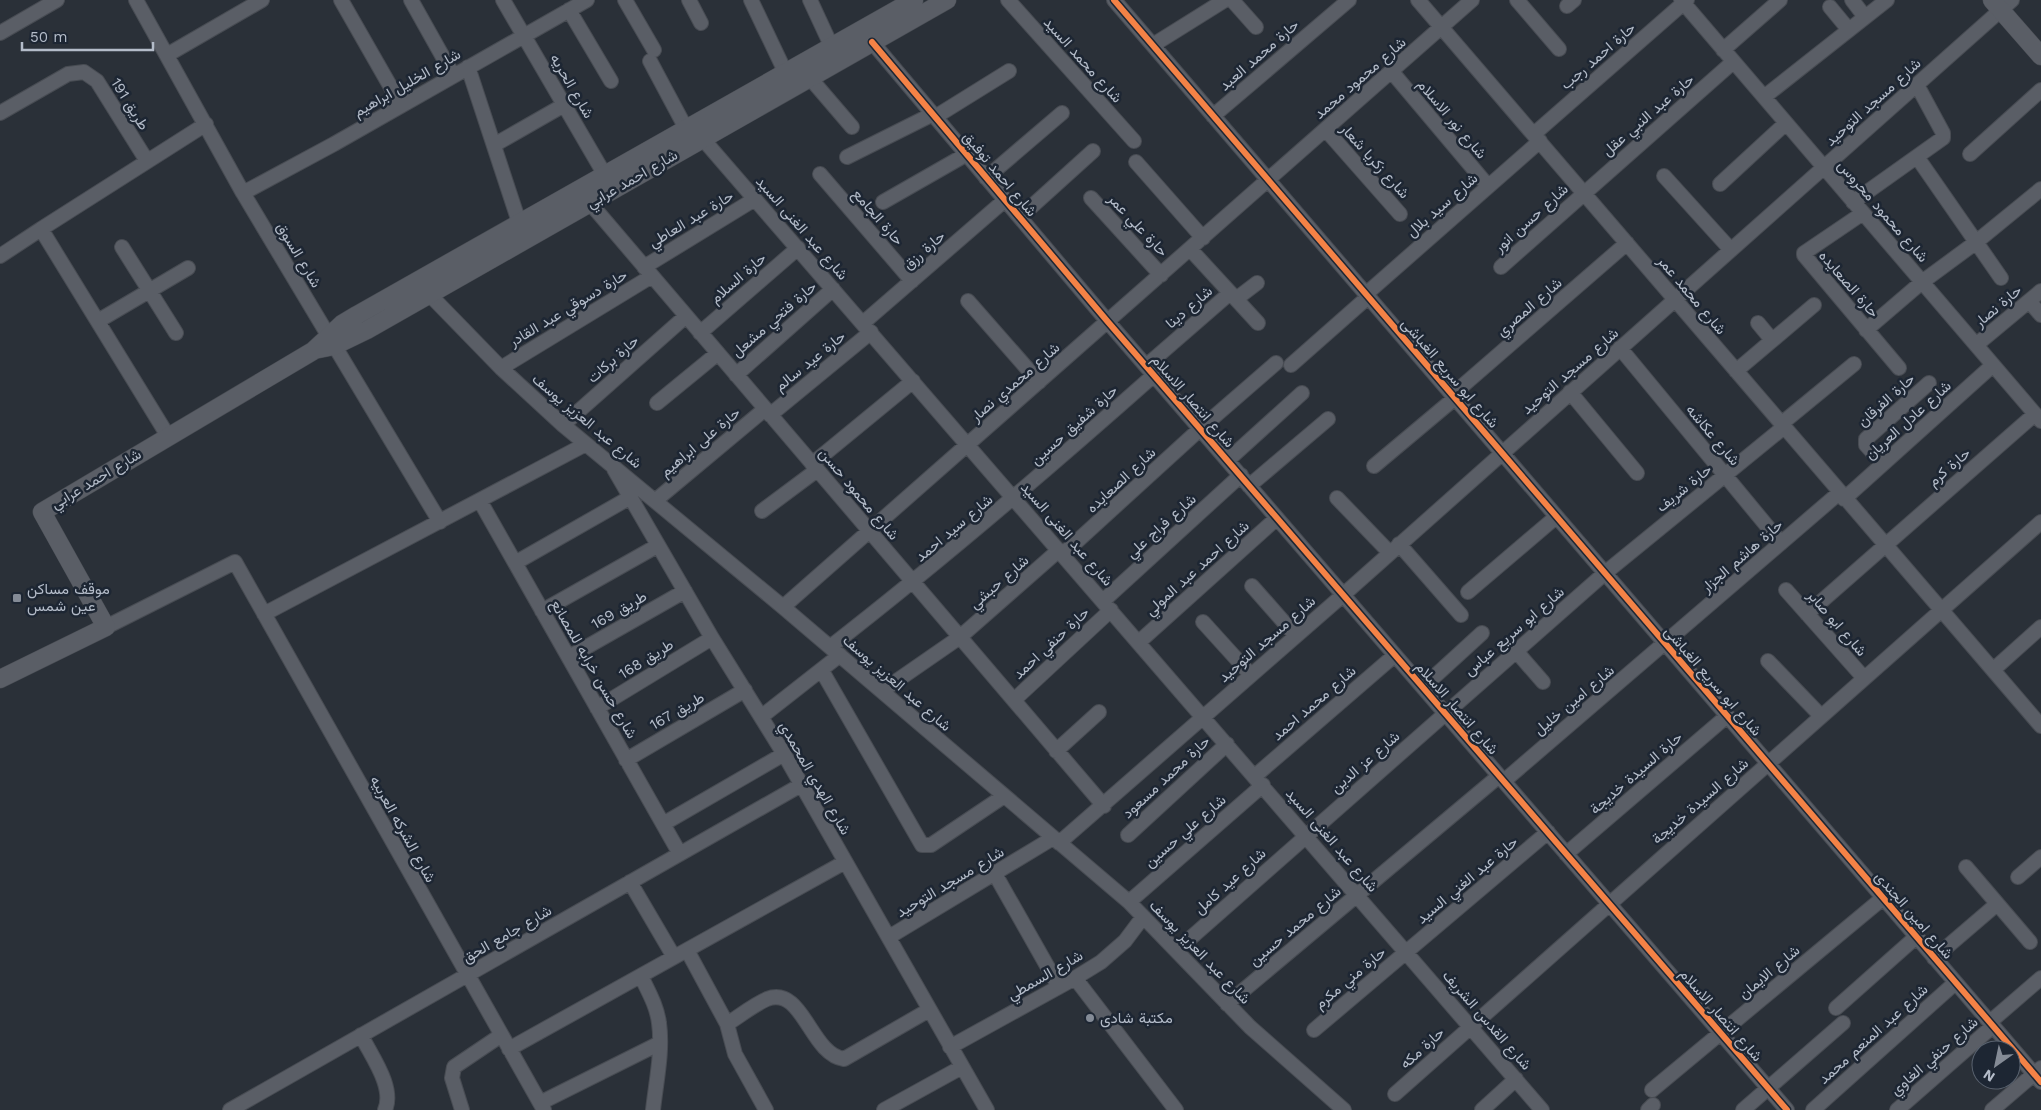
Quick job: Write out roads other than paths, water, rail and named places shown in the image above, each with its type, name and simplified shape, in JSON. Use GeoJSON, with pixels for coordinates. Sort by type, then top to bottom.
{"type":"FeatureCollection","features":[{"type":"Feature","properties":{"kind":"street"},"geometry":{"type":"LineString","coordinates":[[0,33],[57,0]]}},
{"type":"Feature","properties":{"kind":"street","name":"شارع السوق"},"geometry":{"type":"LineString","coordinates":[[136,0],[243,193],[440,522]]}},
{"type":"Feature","properties":{"kind":"street"},"geometry":{"type":"LineString","coordinates":[[167,55],[262,0]]}},
{"type":"Feature","properties":{"kind":"street"},"geometry":{"type":"LineString","coordinates":[[341,0],[401,105]]}},
{"type":"Feature","properties":{"kind":"street"},"geometry":{"type":"LineString","coordinates":[[411,0],[453,74]]}},
{"type":"Feature","properties":{"kind":"street","name":"شارع الحريه"},"geometry":{"type":"LineString","coordinates":[[503,0],[614,189]]}},
{"type":"Feature","properties":{"kind":"street","name":"شارع الخليل ابراهيم"},"geometry":{"type":"LineString","coordinates":[[243,193],[587,0]]}},
{"type":"Feature","properties":{"kind":"street","name":"شارع عبد الغنى السيد"},"geometry":{"type":"LineString","coordinates":[[625,0],[694,136],[755,199],[798,248],[1407,952]]}},
{"type":"Feature","properties":{"kind":"street"},"geometry":{"type":"LineString","coordinates":[[689,0],[701,23]]}},
{"type":"Feature","properties":{"kind":"street"},"geometry":{"type":"LineString","coordinates":[[751,0],[789,80]]}},
{"type":"Feature","properties":{"kind":"street"},"geometry":{"type":"LineString","coordinates":[[810,0],[834,54]]}},
{"type":"Feature","properties":{"kind":"street","name":"شارع احمد عرابي"},"geometry":{"type":"LineString","coordinates":[[106,627],[42,512],[313,350],[331,341],[367,330],[614,189],[694,136],[834,54],[914,0]]}},
{"type":"Feature","properties":{"kind":"street","name":"شارع احمد عرابي"},"geometry":{"type":"LineString","coordinates":[[789,80],[810,78],[834,54],[872,42],[947,0]]}},
{"type":"Feature","properties":{"kind":"street","name":"شارع محمد السيد"},"geometry":{"type":"LineString","coordinates":[[1008,0],[1134,141]]}},
{"type":"Feature","properties":{"kind":"street","name":"شارع ابو سريع الغباشى"},"geometry":{"type":"LineString","coordinates":[[1114,0],[1767,763]]}},
{"type":"Feature","properties":{"kind":"street"},"geometry":{"type":"LineString","coordinates":[[1153,45],[1225,0]]}},
{"type":"Feature","properties":{"kind":"street"},"geometry":{"type":"LineString","coordinates":[[1232,0],[1256,27]]}},
{"type":"Feature","properties":{"kind":"street","name":"حارة محمد العبد"},"geometry":{"type":"LineString","coordinates":[[1213,116],[1349,0]]}},
{"type":"Feature","properties":{"kind":"street","name":"شارع محمد عمر"},"geometry":{"type":"LineString","coordinates":[[1418,0],[1940,611],[2041,726]]}},
{"type":"Feature","properties":{"kind":"street","name":"شارع محمود محمد"},"geometry":{"type":"LineString","coordinates":[[1268,180],[1472,0]]}},
{"type":"Feature","properties":{"kind":"street"},"geometry":{"type":"LineString","coordinates":[[1517,0],[1559,49]]}},
{"type":"Feature","properties":{"kind":"street"},"geometry":{"type":"LineString","coordinates":[[1723,50],[1780,0]]}},
{"type":"Feature","properties":{"kind":"street"},"geometry":{"type":"LineString","coordinates":[[1852,0],[1865,17]]}},
{"type":"Feature","properties":{"kind":"street"},"geometry":{"type":"LineString","coordinates":[[1764,97],[1886,0]]}},
{"type":"Feature","properties":{"kind":"street","name":"شارع محمود محروس"},"geometry":{"type":"LineString","coordinates":[[1684,1],[1733,62],[2038,418]]}},
{"type":"Feature","properties":{"kind":"street","name":"حارة احمد رجب"},"geometry":{"type":"LineString","coordinates":[[1537,138],[1684,1]]}},
{"type":"Feature","properties":{"kind":"street"},"geometry":{"type":"LineString","coordinates":[[2002,3],[2041,56]]}},
{"type":"Feature","properties":{"kind":"street","name":"شارع مسجد التوحيد"},"geometry":{"type":"LineString","coordinates":[[889,937],[995,874],[1056,841],[1104,806],[1917,85],[2002,3]]}},
{"type":"Feature","properties":{"kind":"street"},"geometry":{"type":"LineString","coordinates":[[1830,7],[1849,30]]}},
{"type":"Feature","properties":{"kind":"street"},"geometry":{"type":"LineString","coordinates":[[569,10],[611,81]]}},
{"type":"Feature","properties":{"kind":"street","name":"شارع احمد توفيق"},"geometry":{"type":"LineString","coordinates":[[872,42],[1108,322]]}},
{"type":"Feature","properties":{"kind":"street","name":"حارة عبد النبي عقل"},"geometry":{"type":"LineString","coordinates":[[1584,193],[1733,62]]}},
{"type":"Feature","properties":{"kind":"street"},"geometry":{"type":"LineString","coordinates":[[468,66],[520,222]]}},
{"type":"Feature","properties":{"kind":"street"},"geometry":{"type":"LineString","coordinates":[[848,157],[934,116],[1009,71]]}},
{"type":"Feature","properties":{"kind":"street","name":"طريق 191"},"geometry":{"type":"LineString","coordinates":[[0,113],[68,74],[84,72],[96,81],[147,161]]}},
{"type":"Feature","properties":{"kind":"street","name":"شارع نور الاسلام"},"geometry":{"type":"LineString","coordinates":[[1392,72],[1488,186]]}},
{"type":"Feature","properties":{"kind":"street"},"geometry":{"type":"LineString","coordinates":[[810,78],[852,127]]}},
{"type":"Feature","properties":{"kind":"street"},"geometry":{"type":"LineString","coordinates":[[1853,202],[1943,138],[1943,133],[1917,85]]}},
{"type":"Feature","properties":{"kind":"street"},"geometry":{"type":"LineString","coordinates":[[1970,154],[2041,90]]}},
{"type":"Feature","properties":{"kind":"street"},"geometry":{"type":"LineString","coordinates":[[494,144],[564,105]]}},
{"type":"Feature","properties":{"kind":"street"},"geometry":{"type":"LineString","coordinates":[[986,178],[1062,113]]}},
{"type":"Feature","properties":{"kind":"street"},"geometry":{"type":"LineString","coordinates":[[1720,184],[1786,123]]}},
{"type":"Feature","properties":{"kind":"street"},"geometry":{"type":"LineString","coordinates":[[0,256],[206,124]]}},
{"type":"Feature","properties":{"kind":"street","name":"شارع زكريا شعار"},"geometry":{"type":"LineString","coordinates":[[1326,130],[1400,214]]}},
{"type":"Feature","properties":{"kind":"street","name":"شارع احمد عرابي"},"geometry":{"type":"LineString","coordinates":[[331,341],[357,315],[604,173],[694,136]]}},
{"type":"Feature","properties":{"kind":"street","name":"شارع سيد بلال"},"geometry":{"type":"LineString","coordinates":[[1291,365],[1488,186],[1537,138]]}},
{"type":"Feature","properties":{"kind":"street"},"geometry":{"type":"LineString","coordinates":[[1020,217],[1093,151]]}},
{"type":"Feature","properties":{"kind":"street"},"geometry":{"type":"LineString","coordinates":[[883,202],[967,154]]}},
{"type":"Feature","properties":{"kind":"street"},"geometry":{"type":"LineString","coordinates":[[1917,157],[2001,278]]}},
{"type":"Feature","properties":{"kind":"street"},"geometry":{"type":"LineString","coordinates":[[1136,162],[1203,238]]}},
{"type":"Feature","properties":{"kind":"street","name":"حارة الجامع"},"geometry":{"type":"LineString","coordinates":[[820,174],[912,281]]}},
{"type":"Feature","properties":{"kind":"street"},"geometry":{"type":"LineString","coordinates":[[1664,176],[1731,250]]}},
{"type":"Feature","properties":{"kind":"street","name":"شارع محمدي نصار"},"geometry":{"type":"LineString","coordinates":[[783,607],[1268,180]]}},
{"type":"Feature","properties":{"kind":"street"},"geometry":{"type":"LineString","coordinates":[[1866,330],[1922,282],[1976,243],[2041,189]]}},
{"type":"Feature","properties":{"kind":"street","name":"شارع حسن انور"},"geometry":{"type":"LineString","coordinates":[[1500,267],[1584,193]]}},
{"type":"Feature","properties":{"kind":"street","name":"حارة علي عمر"},"geometry":{"type":"LineString","coordinates":[[1091,198],[1161,275]]}},
{"type":"Feature","properties":{"kind":"street","name":"حارة عبد العاطي"},"geometry":{"type":"LineString","coordinates":[[648,271],[755,199]]}},
{"type":"Feature","properties":{"kind":"street","name":"حارة رزق"},"geometry":{"type":"LineString","coordinates":[[867,328],[912,281],[1006,200]]}},
{"type":"Feature","properties":{"kind":"street","name":"شارع محمود حسن"},"geometry":{"type":"LineString","coordinates":[[590,203],[1104,806]]}},
{"type":"Feature","properties":{"kind":"street","name":"حارة الصعايده"},"geometry":{"type":"LineString","coordinates":[[1863,213],[1804,252],[1804,255],[1899,368]]}},
{"type":"Feature","properties":{"kind":"street"},"geometry":{"type":"LineString","coordinates":[[41,229],[168,436]]}},
{"type":"Feature","properties":{"kind":"street","name":"شارع المصري"},"geometry":{"type":"LineString","coordinates":[[1374,466],[1627,243]]}},
{"type":"Feature","properties":{"kind":"street"},"geometry":{"type":"LineString","coordinates":[[122,246],[176,333]]}},
{"type":"Feature","properties":{"kind":"street","name":"حارة السلام"},"geometry":{"type":"LineString","coordinates":[[700,333],[798,248]]}},
{"type":"Feature","properties":{"kind":"street"},"geometry":{"type":"LineString","coordinates":[[1190,249],[1258,323]]}},
{"type":"Feature","properties":{"kind":"street"},"geometry":{"type":"LineString","coordinates":[[98,322],[188,268]]}},
{"type":"Feature","properties":{"kind":"street","name":"حارة دسوقي عبد القادر"},"geometry":{"type":"LineString","coordinates":[[501,368],[648,271]]}},
{"type":"Feature","properties":{"kind":"street","name":"شارع دينا"},"geometry":{"type":"LineString","coordinates":[[1150,370],[1233,296],[1257,283]]}},
{"type":"Feature","properties":{"kind":"street","name":"حارة فتحي مشعل"},"geometry":{"type":"LineString","coordinates":[[736,374],[833,289]]}},
{"type":"Feature","properties":{"kind":"street","name":"حارة نصار"},"geometry":{"type":"LineString","coordinates":[[1976,345],[2041,291]]}},
{"type":"Feature","properties":{"kind":"street","name":"شارع عبد العزيز يوسف"},"geometry":{"type":"LineString","coordinates":[[429,294],[501,368],[563,425],[783,607],[1128,902],[1177,950],[1227,1004],[1337,1108]]}},
{"type":"Feature","properties":{"kind":"street"},"geometry":{"type":"LineString","coordinates":[[2029,300],[2041,315]]}},
{"type":"Feature","properties":{"kind":"street"},"geometry":{"type":"LineString","coordinates":[[968,301],[1039,382]]}},
{"type":"Feature","properties":{"kind":"street"},"geometry":{"type":"LineString","coordinates":[[1736,370],[1814,305]]}},
{"type":"Feature","properties":{"kind":"street","name":"حارة بركات"},"geometry":{"type":"LineString","coordinates":[[563,425],[686,316]]}},
{"type":"Feature","properties":{"kind":"street","name":"شارع انتصار الاسلام"},"geometry":{"type":"LineString","coordinates":[[1108,322],[1787,1110]]}},
{"type":"Feature","properties":{"kind":"street"},"geometry":{"type":"LineString","coordinates":[[1758,323],[1772,340]]}},
{"type":"Feature","properties":{"kind":"street","name":"حارة عيد سالم"},"geometry":{"type":"LineString","coordinates":[[768,412],[867,328]]}},
{"type":"Feature","properties":{"kind":"street","name":"شارع عكاشه"},"geometry":{"type":"LineString","coordinates":[[1620,348],[1781,543]]}},
{"type":"Feature","properties":{"kind":"street"},"geometry":{"type":"LineString","coordinates":[[657,403],[718,353]]}},
{"type":"Feature","properties":{"kind":"street","name":"شارع الصعايده"},"geometry":{"type":"LineString","coordinates":[[1061,552],[1276,363]]}},
{"type":"Feature","properties":{"kind":"street","name":"حارة شريف"},"geometry":{"type":"LineString","coordinates":[[1605,573],[1725,475],[1854,364]]}},
{"type":"Feature","properties":{"kind":"street","name":"شارع عادل العريان"},"geometry":{"type":"LineString","coordinates":[[1842,496],[1883,464],[1993,365]]}},
{"type":"Feature","properties":{"kind":"street","name":"حارة شفيق حسين"},"geometry":{"type":"LineString","coordinates":[[1015,499],[1150,370]]}},
{"type":"Feature","properties":{"kind":"street"},"geometry":{"type":"LineString","coordinates":[[762,511],[913,381]]}},
{"type":"Feature","properties":{"kind":"street","name":"حارة الفرقان"},"geometry":{"type":"LineString","coordinates":[[1883,464],[1866,445],[1866,439],[1929,383]]}},
{"type":"Feature","properties":{"kind":"street"},"geometry":{"type":"LineString","coordinates":[[1570,392],[1637,473]]}},
{"type":"Feature","properties":{"kind":"street"},"geometry":{"type":"LineString","coordinates":[[1228,460],[1302,393]]}},
{"type":"Feature","properties":{"kind":"street","name":"حارة على ابراهيم"},"geometry":{"type":"LineString","coordinates":[[656,500],[768,412]]}},
{"type":"Feature","properties":{"kind":"street","name":"حارة كرم"},"geometry":{"type":"LineString","coordinates":[[1807,614],[1885,545],[2038,418]]}},
{"type":"Feature","properties":{"kind":"street","name":"شارع فراج علي"},"geometry":{"type":"LineString","coordinates":[[1107,605],[1245,481],[1328,419]]}},
{"type":"Feature","properties":{"kind":"street"},"geometry":{"type":"LineString","coordinates":[[264,614],[586,444]]}},
{"type":"Feature","properties":{"kind":"street","name":"شارع الهدي المحمدي"},"geometry":{"type":"LineString","coordinates":[[611,464],[657,546],[784,754],[987,1110]]}},
{"type":"Feature","properties":{"kind":"street","name":"حارة هاشم الجزار"},"geometry":{"type":"LineString","coordinates":[[1665,644],[1781,543],[1842,496]]}},
{"type":"Feature","properties":{"kind":"street"},"geometry":{"type":"LineString","coordinates":[[515,563],[629,498]]}},
{"type":"Feature","properties":{"kind":"street"},"geometry":{"type":"LineString","coordinates":[[1337,498],[1395,548],[1462,616]]}},
{"type":"Feature","properties":{"kind":"street","name":"شارع سيد احمد"},"geometry":{"type":"LineString","coordinates":[[761,717],[822,671],[835,651],[913,583],[1015,499]]}},
{"type":"Feature","properties":{"kind":"street","name":"شارع حسن خرابه للمصانع"},"geometry":{"type":"LineString","coordinates":[[480,501],[680,854]]}},
{"type":"Feature","properties":{"kind":"street"},"geometry":{"type":"LineString","coordinates":[[1468,592],[1556,517]]}},
{"type":"Feature","properties":{"kind":"street","name":"شارع احمد عبد المولي"},"geometry":{"type":"LineString","coordinates":[[1139,642],[1277,518]]}},
{"type":"Feature","properties":{"kind":"street","name":"شارع السيدة خديجة"},"geometry":{"type":"LineString","coordinates":[[1471,1026],[2041,522]]}},
{"type":"Feature","properties":{"kind":"street"},"geometry":{"type":"LineString","coordinates":[[542,611],[657,546]]}},
{"type":"Feature","properties":{"kind":"street","name":"شارع حبشي"},"geometry":{"type":"LineString","coordinates":[[882,691],[960,638],[1061,552]]}},
{"type":"Feature","properties":{"kind":"street","name":"شارع الشركه العربيه"},"geometry":{"type":"LineString","coordinates":[[106,627],[235,562],[500,1036],[542,1106]]}},
{"type":"Feature","properties":{"kind":"street","name":"شارع ابو سريع عباس"},"geometry":{"type":"LineString","coordinates":[[1445,713],[1605,573]]}},
{"type":"Feature","properties":{"kind":"street"},"geometry":{"type":"LineString","coordinates":[[1252,586],[1296,636]]}},
{"type":"Feature","properties":{"kind":"street","name":"شارع ابو صابر"},"geometry":{"type":"LineString","coordinates":[[1786,590],[1864,678]]}},
{"type":"Feature","properties":{"kind":"street","name":"طريق 169"},"geometry":{"type":"LineString","coordinates":[[569,658],[684,591]]}},
{"type":"Feature","properties":{"kind":"street","name":"حارة حنفي احمد"},"geometry":{"type":"LineString","coordinates":[[1014,700],[1107,605]]}},
{"type":"Feature","properties":{"kind":"street"},"geometry":{"type":"LineString","coordinates":[[1203,622],[1251,675]]}},
{"type":"Feature","properties":{"kind":"street"},"geometry":{"type":"LineString","coordinates":[[1,677],[106,627]]}},
{"type":"Feature","properties":{"kind":"street"},"geometry":{"type":"LineString","coordinates":[[1993,670],[2041,628]]}},
{"type":"Feature","properties":{"kind":"street"},"geometry":{"type":"LineString","coordinates":[[1423,687],[1482,633]]}},
{"type":"Feature","properties":{"kind":"street","name":"طريق 168"},"geometry":{"type":"LineString","coordinates":[[597,708],[712,638]]}},
{"type":"Feature","properties":{"kind":"street","name":"شارع امين خليل"},"geometry":{"type":"LineString","coordinates":[[1501,778],[1665,644]]}},
{"type":"Feature","properties":{"kind":"street"},"geometry":{"type":"LineString","coordinates":[[1516,651],[1543,682]]}},
{"type":"Feature","properties":{"kind":"street","name":"شارع محمد احمد"},"geometry":{"type":"LineString","coordinates":[[1259,781],[1395,655]]}},
{"type":"Feature","properties":{"kind":"street"},"geometry":{"type":"LineString","coordinates":[[1768,661],[1821,716]]}},
{"type":"Feature","properties":{"kind":"street"},"geometry":{"type":"LineString","coordinates":[[822,671],[922,845],[931,845],[1004,796]]}},
{"type":"Feature","properties":{"kind":"street","name":"طريق 167"},"geometry":{"type":"LineString","coordinates":[[626,760],[745,690]]}},
{"type":"Feature","properties":{"kind":"street"},"geometry":{"type":"LineString","coordinates":[[1056,750],[1099,712]]}},
{"type":"Feature","properties":{"kind":"street","name":"شارع عز الدين"},"geometry":{"type":"LineString","coordinates":[[1306,835],[1445,713]]}},
{"type":"Feature","properties":{"kind":"street","name":"حارة السيدة خديجة"},"geometry":{"type":"LineString","coordinates":[[1566,854],[1727,716]]}},
{"type":"Feature","properties":{"kind":"street","name":"حارة محمد مسعود"},"geometry":{"type":"LineString","coordinates":[[1128,835],[1227,744]]}},
{"type":"Feature","properties":{"kind":"street"},"geometry":{"type":"LineString","coordinates":[[663,824],[784,754]]}},
{"type":"Feature","properties":{"kind":"street","name":"شارع امين الجندى"},"geometry":{"type":"LineString","coordinates":[[1767,763],[1991,1024],[2039,1075]]}},
{"type":"Feature","properties":{"kind":"street","name":"شارع محمد حسين"},"geometry":{"type":"LineString","coordinates":[[1227,1004],[1501,778]]}},
{"type":"Feature","properties":{"kind":"street","name":"شارع علي حسين"},"geometry":{"type":"LineString","coordinates":[[1128,902],[1259,781]]}},
{"type":"Feature","properties":{"kind":"street","name":"شارع جامع الحق"},"geometry":{"type":"LineString","coordinates":[[230,1110],[801,785]]}},
{"type":"Feature","properties":{"kind":"street","name":"حارة عبد الغني السيد"},"geometry":{"type":"LineString","coordinates":[[1407,952],[1548,832]]}},
{"type":"Feature","properties":{"kind":"street","name":"شارع عيد كامل"},"geometry":{"type":"LineString","coordinates":[[1177,950],[1306,835]]}},
{"type":"Feature","properties":{"kind":"street"},"geometry":{"type":"LineString","coordinates":[[2018,877],[2041,857]]}},
{"type":"Feature","properties":{"kind":"street"},"geometry":{"type":"LineString","coordinates":[[509,1049],[845,862]]}},
{"type":"Feature","properties":{"kind":"street"},"geometry":{"type":"LineString","coordinates":[[1966,867],[2030,942]]}},
{"type":"Feature","properties":{"kind":"street"},"geometry":{"type":"LineString","coordinates":[[995,874],[1059,987]]}},
{"type":"Feature","properties":{"kind":"street"},"geometry":{"type":"LineString","coordinates":[[630,882],[674,957]]}},
{"type":"Feature","properties":{"kind":"street","name":"شارع الايمان"},"geometry":{"type":"LineString","coordinates":[[1652,1090],[1883,898]]}},
{"type":"Feature","properties":{"kind":"street"},"geometry":{"type":"LineString","coordinates":[[1934,958],[1998,904]]}},
{"type":"Feature","properties":{"kind":"street","name":"شارع السمطي"},"geometry":{"type":"LineString","coordinates":[[950,1047],[1101,962],[1125,941],[1144,917]]}},
{"type":"Feature","properties":{"kind":"street"},"geometry":{"type":"LineString","coordinates":[[1836,1008],[1916,937]]}},
{"type":"Feature","properties":{"kind":"street"},"geometry":{"type":"LineString","coordinates":[[687,950],[727,1024],[735,1054],[766,1110]]}},
{"type":"Feature","properties":{"kind":"street","name":"شارع القدس الشريف"},"geometry":{"type":"LineString","coordinates":[[1407,952],[1542,1110]]}},
{"type":"Feature","properties":{"kind":"street","name":"حارة مني مكرم"},"geometry":{"type":"LineString","coordinates":[[1314,1030],[1407,952]]}},
{"type":"Feature","properties":{"kind":"street"},"geometry":{"type":"LineString","coordinates":[[640,976],[654,1004],[659,1023],[660,1043],[652,1110]]}},
{"type":"Feature","properties":{"kind":"street"},"geometry":{"type":"LineString","coordinates":[[1075,978],[1176,1110]]}},
{"type":"Feature","properties":{"kind":"street","name":"شارع حنفي الغاوي"},"geometry":{"type":"LineString","coordinates":[[1897,1110],[2041,978]]}},
{"type":"Feature","properties":{"kind":"street","name":"شارع عبد المنعم محمد"},"geometry":{"type":"LineString","coordinates":[[1812,1110],[1956,983]]}},
{"type":"Feature","properties":{"kind":"street"},"geometry":{"type":"LineString","coordinates":[[727,1024],[766,1000],[777,997],[787,1000],[795,1007],[833,1057],[844,1059],[929,1010]]}},
{"type":"Feature","properties":{"kind":"street"},"geometry":{"type":"LineString","coordinates":[[1743,1110],[1843,1023]]}},
{"type":"Feature","properties":{"kind":"street","name":"حارة مكه"},"geometry":{"type":"LineString","coordinates":[[1395,1094],[1471,1026]]}},
{"type":"Feature","properties":{"kind":"street"},"geometry":{"type":"LineString","coordinates":[[361,1035],[388,1089],[389,1101],[385,1110]]}},
{"type":"Feature","properties":{"kind":"street"},"geometry":{"type":"LineString","coordinates":[[462,1110],[452,1078],[454,1067],[500,1036]]}},
{"type":"Feature","properties":{"kind":"street"},"geometry":{"type":"LineString","coordinates":[[542,1106],[660,1043]]}},
{"type":"Feature","properties":{"kind":"street"},"geometry":{"type":"LineString","coordinates":[[884,1110],[962,1067]]}},
{"type":"Feature","properties":{"kind":"street"},"geometry":{"type":"LineString","coordinates":[[1992,1110],[2039,1075]]}},
{"type":"Feature","properties":{"kind":"street"},"geometry":{"type":"LineString","coordinates":[[1482,1110],[1516,1079]]}},
{"type":"Feature","properties":{"kind":"place","name":"موقف مساكن عين شمس"},"geometry":{"type":"Point","coordinates":[17,598]}},
{"type":"Feature","properties":{"kind":"place","name":"مكتبة شادى"},"geometry":{"type":"Point","coordinates":[1090,1018]}}]}
